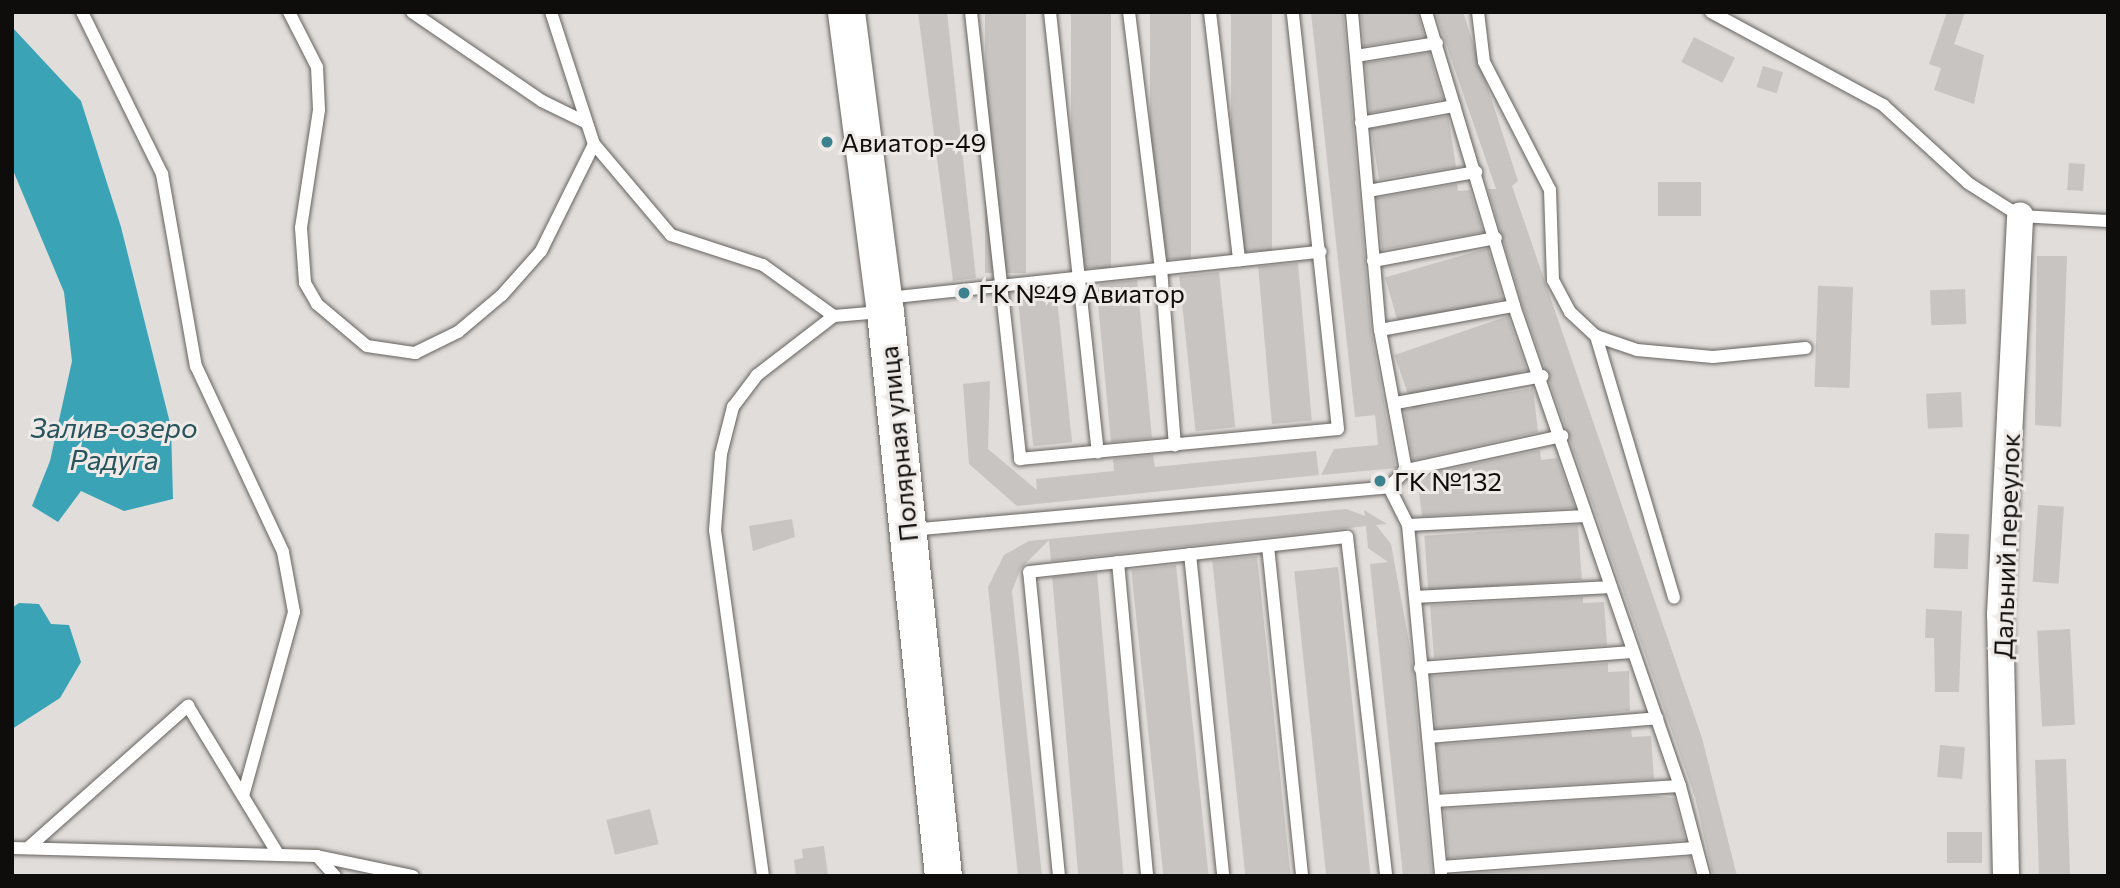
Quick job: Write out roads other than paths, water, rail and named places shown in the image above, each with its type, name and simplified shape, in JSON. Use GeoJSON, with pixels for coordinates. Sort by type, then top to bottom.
{"type":"FeatureCollection","features":[{"type":"Feature","properties":{"kind":"main road","name":"Полярная улица"},"geometry":{"type":"LineString","coordinates":[[846,12],[884,305],[943,876]]}},
{"type":"Feature","properties":{"kind":"street","name":"Дальний переулок"},"geometry":{"type":"LineString","coordinates":[[2006,876],[2000,614],[2020,216]]}},
{"type":"Feature","properties":{"kind":"lane"},"geometry":{"type":"LineString","coordinates":[[82,12],[162,174],[196,366],[283,552],[294,612],[243,796]]}},
{"type":"Feature","properties":{"kind":"lane"},"geometry":{"type":"LineString","coordinates":[[289,12],[318,78],[319,110],[302,228],[305,283],[317,304],[367,346],[415,353],[458,332],[502,295],[541,251],[594,144]]}},
{"type":"Feature","properties":{"kind":"lane"},"geometry":{"type":"LineString","coordinates":[[412,12],[542,101],[585,122]]}},
{"type":"Feature","properties":{"kind":"lane"},"geometry":{"type":"LineString","coordinates":[[551,12],[594,144],[671,235],[763,265],[834,316]]}},
{"type":"Feature","properties":{"kind":"lane"},"geometry":{"type":"LineString","coordinates":[[971,12],[1020,459],[1338,429],[1293,12]]}},
{"type":"Feature","properties":{"kind":"lane"},"geometry":{"type":"LineString","coordinates":[[1050,12],[1098,452]]}},
{"type":"Feature","properties":{"kind":"lane"},"geometry":{"type":"LineString","coordinates":[[1129,12],[1161,268],[1175,444]]}},
{"type":"Feature","properties":{"kind":"lane"},"geometry":{"type":"LineString","coordinates":[[1210,12],[1239,260]]}},
{"type":"Feature","properties":{"kind":"lane"},"geometry":{"type":"LineString","coordinates":[[1352,12],[1380,330],[1396,403],[1406,470]]}},
{"type":"Feature","properties":{"kind":"lane"},"geometry":{"type":"LineString","coordinates":[[1426,12],[1496,238],[1514,306],[1542,376],[1586,516],[1680,786],[1694,848],[1704,876]]}},
{"type":"Feature","properties":{"kind":"lane"},"geometry":{"type":"LineString","coordinates":[[1478,12],[1484,62],[1550,190],[1553,280],[1570,312],[1596,336],[1637,350],[1713,357],[1806,348]]}},
{"type":"Feature","properties":{"kind":"lane"},"geometry":{"type":"LineString","coordinates":[[1711,12],[1883,104],[1968,183],[2020,216],[2108,221]]}},
{"type":"Feature","properties":{"kind":"lane"},"geometry":{"type":"LineString","coordinates":[[1356,56],[1437,43]]}},
{"type":"Feature","properties":{"kind":"lane"},"geometry":{"type":"LineString","coordinates":[[1361,123],[1454,106]]}},
{"type":"Feature","properties":{"kind":"lane"},"geometry":{"type":"LineString","coordinates":[[1367,191],[1476,172]]}},
{"type":"Feature","properties":{"kind":"lane"},"geometry":{"type":"LineString","coordinates":[[1373,261],[1496,238]]}},
{"type":"Feature","properties":{"kind":"lane"},"geometry":{"type":"LineString","coordinates":[[763,876],[715,530],[721,454],[733,407],[757,375],[834,316],[884,305],[1001,282],[1321,252]]}},
{"type":"Feature","properties":{"kind":"lane"},"geometry":{"type":"LineString","coordinates":[[1380,330],[1514,306]]}},
{"type":"Feature","properties":{"kind":"lane"},"geometry":{"type":"LineString","coordinates":[[1596,336],[1674,598]]}},
{"type":"Feature","properties":{"kind":"lane"},"geometry":{"type":"LineString","coordinates":[[1396,403],[1542,376]]}},
{"type":"Feature","properties":{"kind":"lane"},"geometry":{"type":"LineString","coordinates":[[906,530],[1390,487],[1406,470],[1562,436]]}},
{"type":"Feature","properties":{"kind":"lane"},"geometry":{"type":"LineString","coordinates":[[1390,487],[1408,525],[1441,871],[1694,848]]}},
{"type":"Feature","properties":{"kind":"lane"},"geometry":{"type":"LineString","coordinates":[[1408,525],[1586,516]]}},
{"type":"Feature","properties":{"kind":"lane"},"geometry":{"type":"LineString","coordinates":[[1059,876],[1029,572],[1347,537],[1386,876]]}},
{"type":"Feature","properties":{"kind":"lane"},"geometry":{"type":"LineString","coordinates":[[1268,546],[1302,876]]}},
{"type":"Feature","properties":{"kind":"lane"},"geometry":{"type":"LineString","coordinates":[[1190,554],[1223,876]]}},
{"type":"Feature","properties":{"kind":"lane"},"geometry":{"type":"LineString","coordinates":[[1118,562],[1147,876]]}},
{"type":"Feature","properties":{"kind":"lane"},"geometry":{"type":"LineString","coordinates":[[1415,597],[1611,587]]}},
{"type":"Feature","properties":{"kind":"lane"},"geometry":{"type":"LineString","coordinates":[[1420,668],[1632,652]]}},
{"type":"Feature","properties":{"kind":"lane"},"geometry":{"type":"LineString","coordinates":[[29,847],[188,706],[278,854]]}},
{"type":"Feature","properties":{"kind":"lane"},"geometry":{"type":"LineString","coordinates":[[1428,737],[1657,718]]}},
{"type":"Feature","properties":{"kind":"lane"},"geometry":{"type":"LineString","coordinates":[[1435,802],[1680,786]]}},
{"type":"Feature","properties":{"kind":"lane"},"geometry":{"type":"LineString","coordinates":[[12,848],[317,856],[413,876]]}},
{"type":"Feature","properties":{"kind":"lane"},"geometry":{"type":"LineString","coordinates":[[317,856],[335,876]]}},
{"type":"Feature","properties":{"kind":"water","name":"Залив-озеро Радуга"},"geometry":{"type":"Polygon","coordinates":[[[12,27],[81,101],[121,227],[171,427],[173,499],[124,511],[81,491],[58,522],[32,506],[50,461],[72,361],[64,292],[12,168],[12,27]]]}},
{"type":"Feature","properties":{"kind":"water"},"geometry":{"type":"Polygon","coordinates":[[[19,603],[39,604],[51,624],[69,625],[81,662],[60,698],[12,729],[12,608],[19,603]]]}},
{"type":"Feature","properties":{"kind":"place","name":"Авиатор-49"},"geometry":{"type":"Point","coordinates":[827,142]}},
{"type":"Feature","properties":{"kind":"place","name":"ГК №49 Авиатор"},"geometry":{"type":"Point","coordinates":[964,293]}},
{"type":"Feature","properties":{"kind":"place","name":"ГК №132"},"geometry":{"type":"Point","coordinates":[1380,481]}}]}
